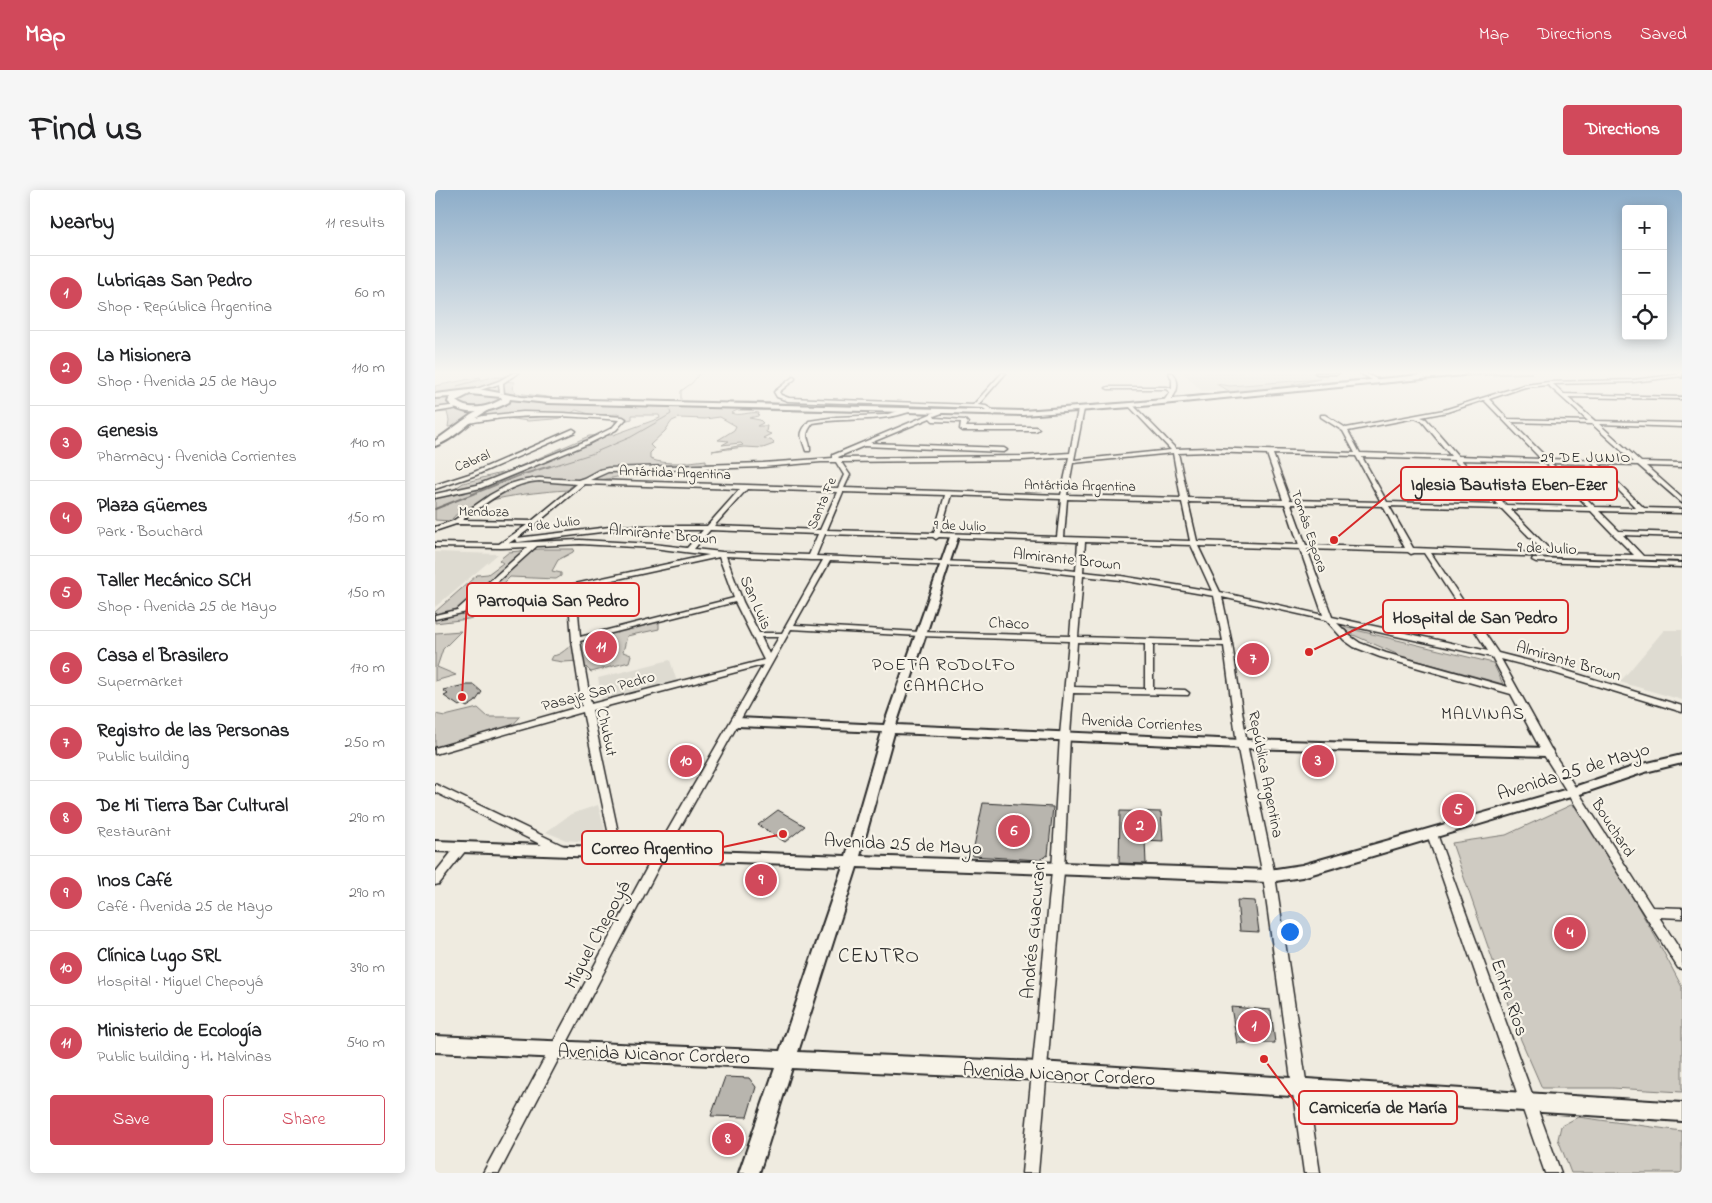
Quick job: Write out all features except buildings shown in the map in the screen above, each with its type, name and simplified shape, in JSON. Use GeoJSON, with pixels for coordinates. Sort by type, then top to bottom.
{"type":"FeatureCollection","features":[{"type":"Feature","properties":{"kind":"main road"},"geometry":{"type":"LineString","coordinates":[[435,444],[452,435],[463,422],[469,419]]}},
{"type":"Feature","properties":{"kind":"main road"},"geometry":{"type":"LineString","coordinates":[[749,1173],[851,861],[889,728],[954,537]]}},
{"type":"Feature","properties":{"kind":"main road","name":"Avenida Corrientes"},"geometry":{"type":"LineString","coordinates":[[737,722],[1065,734],[1242,744],[1547,752]]}},
{"type":"Feature","properties":{"kind":"main road","name":"Avenida 25 de Mayo"},"geometry":{"type":"LineString","coordinates":[[435,846],[661,852],[1058,871],[1269,876],[1302,871],[1572,792],[1643,768],[1682,759]]}},
{"type":"Feature","properties":{"kind":"main road","name":"Avenida Nicanor Cordero"},"geometry":{"type":"LineString","coordinates":[[435,1044],[1039,1071],[1682,1112]]}},
{"type":"Feature","properties":{"kind":"street"},"geometry":{"type":"LineString","coordinates":[[463,422],[474,419]]}},
{"type":"Feature","properties":{"kind":"street"},"geometry":{"type":"LineString","coordinates":[[435,496],[479,487],[596,438],[614,429],[623,419],[620,419]]}},
{"type":"Feature","properties":{"kind":"street"},"geometry":{"type":"LineString","coordinates":[[808,450],[804,439],[804,432],[811,422],[835,419]]}},
{"type":"Feature","properties":{"kind":"street","name":"Santa Fe"},"geometry":{"type":"LineString","coordinates":[[811,558],[847,475],[835,456],[919,419]]}},
{"type":"Feature","properties":{"kind":"street"},"geometry":{"type":"LineString","coordinates":[[933,419],[963,421],[965,423],[963,429],[1035,429]]}},
{"type":"Feature","properties":{"kind":"street"},"geometry":{"type":"LineString","coordinates":[[1060,540],[1064,497],[1079,419]]}},
{"type":"Feature","properties":{"kind":"street"},"geometry":{"type":"LineString","coordinates":[[1144,419],[1175,451]]}},
{"type":"Feature","properties":{"kind":"street"},"geometry":{"type":"LineString","coordinates":[[1328,419],[1345,430],[1411,552]]}},
{"type":"Feature","properties":{"kind":"street"},"geometry":{"type":"LineString","coordinates":[[1345,430],[1405,419]]}},
{"type":"Feature","properties":{"kind":"street"},"geometry":{"type":"LineString","coordinates":[[1425,419],[1457,459],[1551,555]]}},
{"type":"Feature","properties":{"kind":"street"},"geometry":{"type":"LineString","coordinates":[[1590,419],[1682,501]]}},
{"type":"Feature","properties":{"kind":"street"},"geometry":{"type":"LineString","coordinates":[[1509,420],[1682,425]]}},
{"type":"Feature","properties":{"kind":"street"},"geometry":{"type":"LineString","coordinates":[[1509,420],[1639,557]]}},
{"type":"Feature","properties":{"kind":"street","name":"Cabral"},"geometry":{"type":"LineString","coordinates":[[435,487],[473,474],[573,431]]}},
{"type":"Feature","properties":{"kind":"street"},"geometry":{"type":"LineString","coordinates":[[861,445],[1004,450]]}},
{"type":"Feature","properties":{"kind":"street"},"geometry":{"type":"LineString","coordinates":[[1071,462],[1175,451],[1682,465]]}},
{"type":"Feature","properties":{"kind":"street","name":"República Argentina"},"geometry":{"type":"LineString","coordinates":[[1175,451],[1194,545],[1217,594],[1228,644],[1242,744],[1269,876],[1312,1173]]}},
{"type":"Feature","properties":{"kind":"street","name":"Tomás Espora"},"geometry":{"type":"LineString","coordinates":[[1270,453],[1301,547],[1328,618]]}},
{"type":"Feature","properties":{"kind":"street"},"geometry":{"type":"LineString","coordinates":[[500,546],[535,523],[583,482],[596,473],[607,470],[763,466],[836,460],[1023,458],[1072,455]]}},
{"type":"Feature","properties":{"kind":"street"},"geometry":{"type":"LineString","coordinates":[[1595,463],[1642,510]]}},
{"type":"Feature","properties":{"kind":"street","name":"Antártida Argentina"},"geometry":{"type":"LineString","coordinates":[[455,522],[504,491],[522,482],[539,480],[1064,497],[1682,511]]}},
{"type":"Feature","properties":{"kind":"street"},"geometry":{"type":"LineString","coordinates":[[689,550],[745,487]]}},
{"type":"Feature","properties":{"kind":"street"},"geometry":{"type":"LineString","coordinates":[[935,537],[949,493]]}},
{"type":"Feature","properties":{"kind":"street","name":"Mendoza"},"geometry":{"type":"LineString","coordinates":[[435,529],[455,522],[535,523]]}},
{"type":"Feature","properties":{"kind":"street","name":"9 de Julio"},"geometry":{"type":"LineString","coordinates":[[508,541],[618,528],[709,528],[935,537],[1301,547],[1682,565]]}},
{"type":"Feature","properties":{"kind":"street"},"geometry":{"type":"LineString","coordinates":[[1615,533],[1682,534]]}},
{"type":"Feature","properties":{"kind":"street","name":"Andrés Guacurari"},"geometry":{"type":"LineString","coordinates":[[1031,1173],[1058,871],[1065,734],[1075,640],[1082,541]]}},
{"type":"Feature","properties":{"kind":"street","name":"Almirante Brown"},"geometry":{"type":"LineString","coordinates":[[435,545],[500,546],[580,542],[722,554],[1014,566],[1079,573],[1217,594],[1495,655],[1554,670],[1682,709]]}},
{"type":"Feature","properties":{"kind":"street"},"geometry":{"type":"LineString","coordinates":[[458,613],[534,545]]}},
{"type":"Feature","properties":{"kind":"street"},"geometry":{"type":"LineString","coordinates":[[435,617],[722,554]]}},
{"type":"Feature","properties":{"kind":"street","name":"San Luis"},"geometry":{"type":"LineString","coordinates":[[722,554],[738,599],[769,661]]}},
{"type":"Feature","properties":{"kind":"street","name":"9 de Julio"},"geometry":{"type":"LineString","coordinates":[[1429,554],[1682,558]]}},
{"type":"Feature","properties":{"kind":"street","name":"Bouchard"},"geometry":{"type":"LineString","coordinates":[[1429,554],[1495,655],[1512,691],[1547,752],[1682,964]]}},
{"type":"Feature","properties":{"kind":"street","name":"Miguel Chepoyá"},"geometry":{"type":"LineString","coordinates":[[491,1173],[661,852],[737,722],[769,661],[828,558]]}},
{"type":"Feature","properties":{"kind":"street","name":"Chubut"},"geometry":{"type":"LineString","coordinates":[[572,588],[576,640],[587,708],[617,851]]}},
{"type":"Feature","properties":{"kind":"street"},"geometry":{"type":"LineString","coordinates":[[576,640],[738,599]]}},
{"type":"Feature","properties":{"kind":"street"},"geometry":{"type":"LineString","coordinates":[[1328,618],[1347,638],[1357,645],[1383,655],[1512,691]]}},
{"type":"Feature","properties":{"kind":"street","name":"Chaco"},"geometry":{"type":"LineString","coordinates":[[790,627],[920,634],[1228,644]]}},
{"type":"Feature","properties":{"kind":"street"},"geometry":{"type":"LineString","coordinates":[[755,634],[784,635]]}},
{"type":"Feature","properties":{"kind":"street"},"geometry":{"type":"LineString","coordinates":[[1149,642],[1149,692]]}},
{"type":"Feature","properties":{"kind":"street","name":"Pasaje San Pedro"},"geometry":{"type":"LineString","coordinates":[[435,751],[587,708],[769,661]]}},
{"type":"Feature","properties":{"kind":"street"},"geometry":{"type":"LineString","coordinates":[[1070,690],[1185,694]]}},
{"type":"Feature","properties":{"kind":"street"},"geometry":{"type":"LineString","coordinates":[[435,788],[562,850]]}},
{"type":"Feature","properties":{"kind":"street","name":"Entre Ríos"},"geometry":{"type":"LineString","coordinates":[[1432,834],[1553,1173]]}},
{"type":"Feature","properties":{"kind":"street"},"geometry":{"type":"LineString","coordinates":[[435,881],[462,847]]}},
{"type":"Feature","properties":{"kind":"street"},"geometry":{"type":"LineString","coordinates":[[1650,912],[1682,914]]}},
{"type":"Feature","properties":{"kind":"shaded area"},"geometry":{"type":"Polygon","coordinates":[[[473,419],[466,425],[448,427],[449,420],[473,419]]]}},
{"type":"Feature","properties":{"kind":"shaded area"},"geometry":{"type":"Polygon","coordinates":[[[513,419],[555,419],[554,419],[528,421],[513,419]]]}},
{"type":"Feature","properties":{"kind":"shaded area"},"geometry":{"type":"Polygon","coordinates":[[[614,419],[632,419],[632,419],[615,423],[614,419]]]}},
{"type":"Feature","properties":{"kind":"shaded area"},"geometry":{"type":"Polygon","coordinates":[[[658,419],[677,419],[672,421],[665,431],[650,445],[654,449],[650,453],[650,459],[671,463],[706,460],[706,467],[640,473],[578,484],[570,487],[569,490],[505,497],[470,507],[458,513],[451,521],[435,520],[435,496],[453,490],[463,483],[509,471],[589,436],[613,435],[658,419]]]}},
{"type":"Feature","properties":{"kind":"shaded area"},"geometry":{"type":"Polygon","coordinates":[[[723,419],[760,420],[763,423],[757,426],[767,426],[766,432],[771,434],[763,438],[773,441],[774,444],[763,448],[744,447],[712,451],[743,445],[741,443],[722,445],[729,441],[718,440],[734,430],[736,426],[723,419]]]}},
{"type":"Feature","properties":{"kind":"shaded area"},"geometry":{"type":"Polygon","coordinates":[[[540,549],[574,549],[573,552],[558,560],[552,571],[561,573],[561,576],[556,579],[510,577],[502,585],[492,577],[457,612],[501,606],[502,610],[468,619],[435,623],[435,612],[477,575],[488,574],[503,563],[499,560],[509,552],[540,549]]]}},
{"type":"Feature","properties":{"kind":"shaded area"},"geometry":{"type":"Polygon","coordinates":[[[435,552],[498,554],[435,607],[435,552]]]}},
{"type":"Feature","properties":{"kind":"shaded area"},"geometry":{"type":"Polygon","coordinates":[[[652,622],[659,623],[659,629],[627,636],[623,652],[631,655],[629,662],[591,672],[580,661],[563,662],[550,660],[552,656],[585,639],[652,622]]]}},
{"type":"Feature","properties":{"kind":"shaded area"},"geometry":{"type":"Polygon","coordinates":[[[1343,627],[1493,663],[1503,684],[1401,656],[1349,633],[1343,627]]]}},
{"type":"Feature","properties":{"kind":"shaded area"},"geometry":{"type":"Polygon","coordinates":[[[1664,630],[1682,630],[1682,700],[1620,682],[1664,630]]]}},
{"type":"Feature","properties":{"kind":"shaded area"},"geometry":{"type":"Polygon","coordinates":[[[461,631],[443,649],[437,667],[456,675],[435,681],[435,633],[461,631]]]}},
{"type":"Feature","properties":{"kind":"shaded area"},"geometry":{"type":"Polygon","coordinates":[[[670,660],[677,682],[602,702],[598,678],[670,660]]]}},
{"type":"Feature","properties":{"kind":"shaded area"},"geometry":{"type":"Polygon","coordinates":[[[478,708],[488,717],[520,717],[509,729],[435,747],[435,714],[445,716],[478,708]]]}},
{"type":"Feature","properties":{"kind":"shaded area"},"geometry":{"type":"Polygon","coordinates":[[[598,805],[606,833],[597,840],[587,842],[566,840],[546,832],[571,814],[598,805]]]}},
{"type":"Feature","properties":{"kind":"shaded area"},"geometry":{"type":"Polygon","coordinates":[[[1571,805],[1580,808],[1655,936],[1682,987],[1682,1092],[1612,1088],[1542,1088],[1518,1033],[1452,843],[1506,835],[1571,805]]]}},
{"type":"Feature","properties":{"kind":"shaded area"},"geometry":{"type":"Polygon","coordinates":[[[1578,1117],[1682,1131],[1682,1173],[1571,1173],[1558,1139],[1561,1126],[1578,1117]]]}},
{"type":"Feature","properties":{"kind":"waterway"},"geometry":{"type":"LineString","coordinates":[[546,468],[591,454],[631,437],[663,419]]}},
{"type":"Feature","properties":{"kind":"waterway"},"geometry":{"type":"LineString","coordinates":[[435,509],[518,476],[550,466]]}},
{"type":"Feature","properties":{"kind":"place","name":"Iglesia Bautista Eben-Ezer"},"geometry":{"type":"Point","coordinates":[1334,540]}},
{"type":"Feature","properties":{"kind":"place","name":"Ministerio de Ecología"},"geometry":{"type":"Point","coordinates":[601,647]}},
{"type":"Feature","properties":{"kind":"place","name":"Hospital de San Pedro"},"geometry":{"type":"Point","coordinates":[1309,652]}},
{"type":"Feature","properties":{"kind":"place","name":"Registro de las Personas"},"geometry":{"type":"Point","coordinates":[1253,659]}},
{"type":"Feature","properties":{"kind":"place","name":"Parroquia San Pedro"},"geometry":{"type":"Point","coordinates":[462,697]}},
{"type":"Feature","properties":{"kind":"place","name":"Clínica Lugo SRL"},"geometry":{"type":"Point","coordinates":[686,761]}},
{"type":"Feature","properties":{"kind":"place","name":"Genesis"},"geometry":{"type":"Point","coordinates":[1318,761]}},
{"type":"Feature","properties":{"kind":"place","name":"Taller Mecánico SCH"},"geometry":{"type":"Point","coordinates":[1458,810]}},
{"type":"Feature","properties":{"kind":"place","name":"La Misionera"},"geometry":{"type":"Point","coordinates":[1140,826]}},
{"type":"Feature","properties":{"kind":"place","name":"Casa el Brasilero"},"geometry":{"type":"Point","coordinates":[1014,831]}},
{"type":"Feature","properties":{"kind":"place","name":"Correo Argentino"},"geometry":{"type":"Point","coordinates":[783,834]}},
{"type":"Feature","properties":{"kind":"place","name":"Inos Café"},"geometry":{"type":"Point","coordinates":[761,880]}},
{"type":"Feature","properties":{"kind":"place","name":"Plaza Güemes"},"geometry":{"type":"Point","coordinates":[1570,933]}},
{"type":"Feature","properties":{"kind":"place","name":"LubriGas San Pedro"},"geometry":{"type":"Point","coordinates":[1254,1026]}},
{"type":"Feature","properties":{"kind":"place","name":"Carnicería de María"},"geometry":{"type":"Point","coordinates":[1264,1059]}},
{"type":"Feature","properties":{"kind":"place","name":"De Mi Tierra Bar Cultural"},"geometry":{"type":"Point","coordinates":[728,1139]}},
{"type":"Feature","properties":{"kind":"district","name":"29 DE JUNIO"},"geometry":{"type":"Point","coordinates":[1586,457]}},
{"type":"Feature","properties":{"kind":"district","name":"POETA RODOLFO CAMACHO"},"geometry":{"type":"Point","coordinates":[944,674]}},
{"type":"Feature","properties":{"kind":"district","name":"MALVINAS"},"geometry":{"type":"Point","coordinates":[1483,713]}},
{"type":"Feature","properties":{"kind":"district","name":"CENTRO"},"geometry":{"type":"Point","coordinates":[879,955]}}]}
